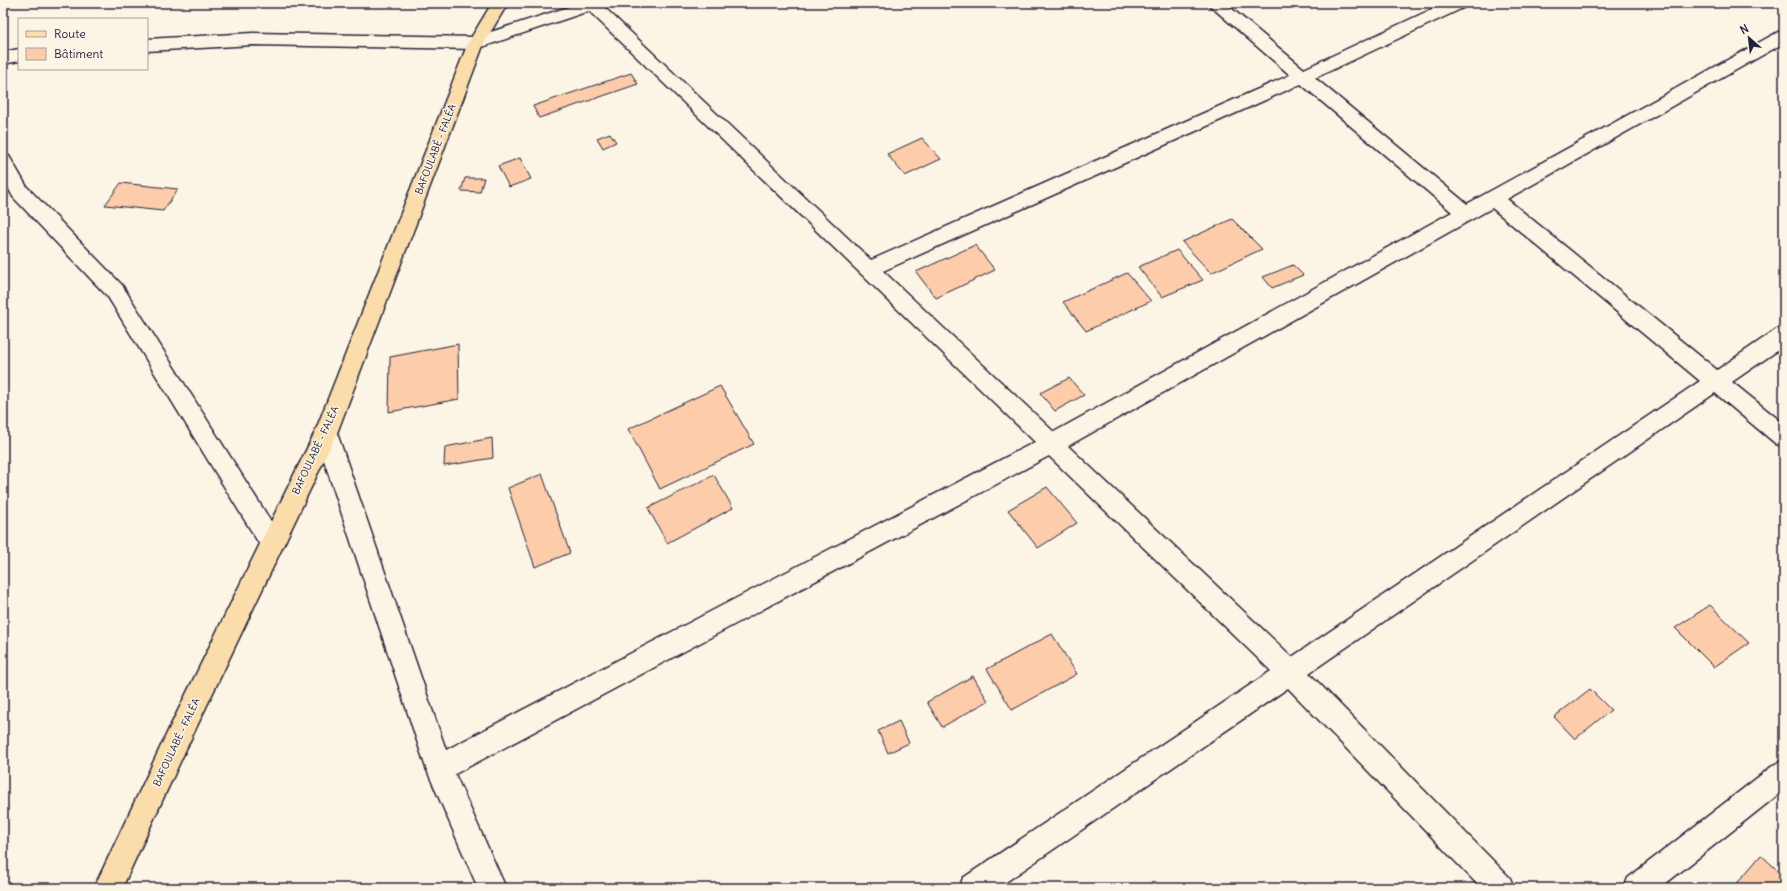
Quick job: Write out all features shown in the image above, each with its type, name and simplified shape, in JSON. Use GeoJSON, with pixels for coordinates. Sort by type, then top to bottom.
{"type":"FeatureCollection","features":[{"type":"Feature","properties":{"kind":"main road","name":"BAFOULABÉ - FALÉA"},"geometry":{"type":"LineString","coordinates":[[108,888],[271,542],[326,432],[476,43],[500,3]]}},
{"type":"Feature","properties":{"kind":"street"},"geometry":{"type":"LineString","coordinates":[[1215,3],[1465,213]]}},
{"type":"Feature","properties":{"kind":"street"},"geometry":{"type":"LineString","coordinates":[[868,269],[1302,76],[1459,3]]}},
{"type":"Feature","properties":{"kind":"street"},"geometry":{"type":"LineString","coordinates":[[148,45],[253,40],[476,43],[595,4],[868,269],[1290,672],[1500,888]]}},
{"type":"Feature","properties":{"kind":"street"},"geometry":{"type":"LineString","coordinates":[[439,768],[1052,444],[1784,36]]}},
{"type":"Feature","properties":{"kind":"street"},"geometry":{"type":"LineString","coordinates":[[3,58],[18,55]]}},
{"type":"Feature","properties":{"kind":"street"},"geometry":{"type":"LineString","coordinates":[[3,161],[20,192],[115,291],[271,542]]}},
{"type":"Feature","properties":{"kind":"street"},"geometry":{"type":"LineString","coordinates":[[1493,198],[1784,437]]}},
{"type":"Feature","properties":{"kind":"street"},"geometry":{"type":"LineString","coordinates":[[972,888],[1784,335]]}},
{"type":"Feature","properties":{"kind":"street"},"geometry":{"type":"LineString","coordinates":[[326,432],[439,768],[492,888]]}},
{"type":"Feature","properties":{"kind":"street"},"geometry":{"type":"LineString","coordinates":[[1638,888],[1784,773]]}},
{"type":"Feature","properties":{"kind":"building"},"geometry":{"type":"Polygon","coordinates":[[[631,73],[638,84],[539,118],[533,106],[631,73]]]}},
{"type":"Feature","properties":{"kind":"building"},"geometry":{"type":"Polygon","coordinates":[[[610,133],[616,142],[603,148],[597,138],[610,133]]]}},
{"type":"Feature","properties":{"kind":"building"},"geometry":{"type":"Polygon","coordinates":[[[922,138],[941,159],[905,176],[887,154],[922,138]]]}},
{"type":"Feature","properties":{"kind":"building"},"geometry":{"type":"Polygon","coordinates":[[[520,158],[531,179],[509,187],[498,166],[520,158]]]}},
{"type":"Feature","properties":{"kind":"building"},"geometry":{"type":"Polygon","coordinates":[[[465,178],[484,178],[480,192],[461,191],[465,178]]]}},
{"type":"Feature","properties":{"kind":"building"},"geometry":{"type":"Polygon","coordinates":[[[121,183],[178,189],[163,211],[105,205],[121,183]]]}},
{"type":"Feature","properties":{"kind":"building"},"geometry":{"type":"Polygon","coordinates":[[[1232,219],[1262,249],[1211,273],[1182,242],[1232,219]]]}},
{"type":"Feature","properties":{"kind":"building"},"geometry":{"type":"Polygon","coordinates":[[[975,245],[995,270],[936,298],[916,272],[975,245]]]}},
{"type":"Feature","properties":{"kind":"building"},"geometry":{"type":"Polygon","coordinates":[[[1177,250],[1203,280],[1162,297],[1138,267],[1177,250]]]}},
{"type":"Feature","properties":{"kind":"building"},"geometry":{"type":"Polygon","coordinates":[[[1293,265],[1303,275],[1272,288],[1263,277],[1293,265]]]}},
{"type":"Feature","properties":{"kind":"building"},"geometry":{"type":"Polygon","coordinates":[[[1127,273],[1151,301],[1086,331],[1063,302],[1127,273]]]}},
{"type":"Feature","properties":{"kind":"building"},"geometry":{"type":"Polygon","coordinates":[[[458,344],[459,399],[389,412],[390,357],[458,344]]]}},
{"type":"Feature","properties":{"kind":"building"},"geometry":{"type":"Polygon","coordinates":[[[1069,378],[1084,395],[1055,411],[1040,393],[1069,378]]]}},
{"type":"Feature","properties":{"kind":"building"},"geometry":{"type":"Polygon","coordinates":[[[720,386],[754,444],[660,489],[628,429],[720,386]]]}},
{"type":"Feature","properties":{"kind":"building"},"geometry":{"type":"Polygon","coordinates":[[[492,438],[493,458],[444,466],[445,447],[492,438]]]}},
{"type":"Feature","properties":{"kind":"building"},"geometry":{"type":"Polygon","coordinates":[[[542,474],[570,553],[535,567],[508,488],[542,474]]]}},
{"type":"Feature","properties":{"kind":"building"},"geometry":{"type":"Polygon","coordinates":[[[714,475],[733,508],[667,543],[648,508],[714,475]]]}},
{"type":"Feature","properties":{"kind":"building"},"geometry":{"type":"Polygon","coordinates":[[[1047,487],[1077,523],[1038,548],[1008,510],[1047,487]]]}},
{"type":"Feature","properties":{"kind":"building"},"geometry":{"type":"Polygon","coordinates":[[[1710,605],[1749,643],[1714,667],[1675,628],[1710,605]]]}},
{"type":"Feature","properties":{"kind":"building"},"geometry":{"type":"Polygon","coordinates":[[[1052,634],[1077,674],[1012,710],[987,669],[1052,634]]]}},
{"type":"Feature","properties":{"kind":"building"},"geometry":{"type":"Polygon","coordinates":[[[973,676],[988,701],[942,727],[927,702],[973,676]]]}},
{"type":"Feature","properties":{"kind":"building"},"geometry":{"type":"Polygon","coordinates":[[[1590,689],[1611,710],[1575,739],[1554,717],[1590,689]]]}},
{"type":"Feature","properties":{"kind":"building"},"geometry":{"type":"Polygon","coordinates":[[[899,721],[909,743],[888,753],[878,731],[899,721]]]}},
{"type":"Feature","properties":{"kind":"building"},"geometry":{"type":"Polygon","coordinates":[[[1761,855],[1784,876],[1784,888],[1733,888],[1761,855]]]}}]}
